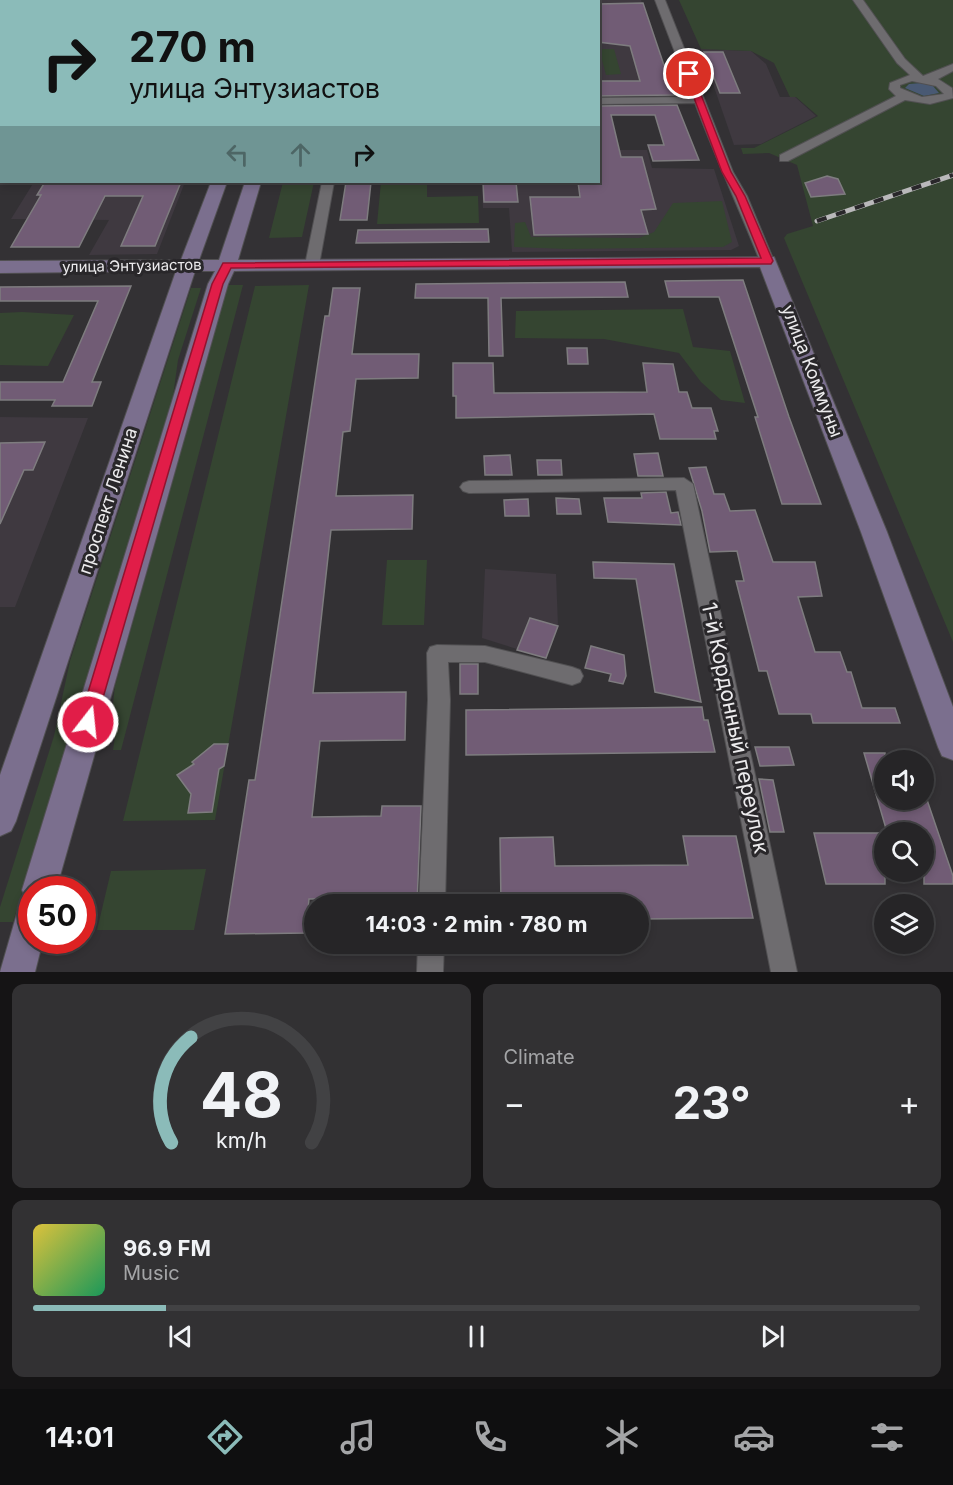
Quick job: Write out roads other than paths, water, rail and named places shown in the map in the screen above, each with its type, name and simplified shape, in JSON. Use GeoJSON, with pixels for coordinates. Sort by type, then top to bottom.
{"type":"FeatureCollection","features":[{"type":"Feature","properties":{"kind":"main road","name":"проспект Ленина"},"geometry":{"type":"LineString","coordinates":[[0,821],[219,183]]}},
{"type":"Feature","properties":{"kind":"main road"},"geometry":{"type":"LineString","coordinates":[[43,876],[214,295],[227,265],[253,183]]}},
{"type":"Feature","properties":{"kind":"main road","name":"улица Энтузиастов"},"geometry":{"type":"LineString","coordinates":[[0,267],[767,261]]}},
{"type":"Feature","properties":{"kind":"main road","name":"улица Коммуны"},"geometry":{"type":"LineString","coordinates":[[767,261],[874,532],[953,747]]}},
{"type":"Feature","properties":{"kind":"main road"},"geometry":{"type":"LineString","coordinates":[[17,972],[22,954]]}},
{"type":"Feature","properties":{"kind":"street","name":"улица Коммуны"},"geometry":{"type":"LineString","coordinates":[[660,0],[727,172],[741,196],[767,261]]}},
{"type":"Feature","properties":{"kind":"street"},"geometry":{"type":"LineString","coordinates":[[845,0],[886,59],[905,79]]}},
{"type":"Feature","properties":{"kind":"street"},"geometry":{"type":"LineString","coordinates":[[858,0],[901,61],[924,79]]}},
{"type":"Feature","properties":{"kind":"street"},"geometry":{"type":"LineString","coordinates":[[924,79],[953,67]]}},
{"type":"Feature","properties":{"kind":"street"},"geometry":{"type":"LineString","coordinates":[[941,84],[953,78]]}},
{"type":"Feature","properties":{"kind":"street"},"geometry":{"type":"LineString","coordinates":[[905,79],[924,79],[947,87],[950,95],[940,100],[922,100],[904,96],[893,86],[905,79]]}},
{"type":"Feature","properties":{"kind":"street"},"geometry":{"type":"LineString","coordinates":[[784,158],[904,96]]}},
{"type":"Feature","properties":{"kind":"street"},"geometry":{"type":"LineString","coordinates":[[600,101],[699,100]]}},
{"type":"Feature","properties":{"kind":"street"},"geometry":{"type":"LineString","coordinates":[[312,265],[328,183]]}},
{"type":"Feature","properties":{"kind":"street","name":"1-й Кордонный переулок"},"geometry":{"type":"LineString","coordinates":[[469,487],[684,484],[784,972]]}},
{"type":"Feature","properties":{"kind":"street"},"geometry":{"type":"LineString","coordinates":[[432,894],[439,700],[437,653],[485,654],[572,676]]}},
{"type":"Feature","properties":{"kind":"street"},"geometry":{"type":"LineString","coordinates":[[430,972],[431,954]]}},
{"type":"Feature","properties":{"kind":"water"},"geometry":{"type":"Polygon","coordinates":[[[921,83],[933,86],[939,93],[924,96],[905,88],[909,84],[921,83]]]}},
{"type":"Feature","properties":{"kind":"railway"},"geometry":{"type":"LineString","coordinates":[[817,221],[953,175]]}}]}
